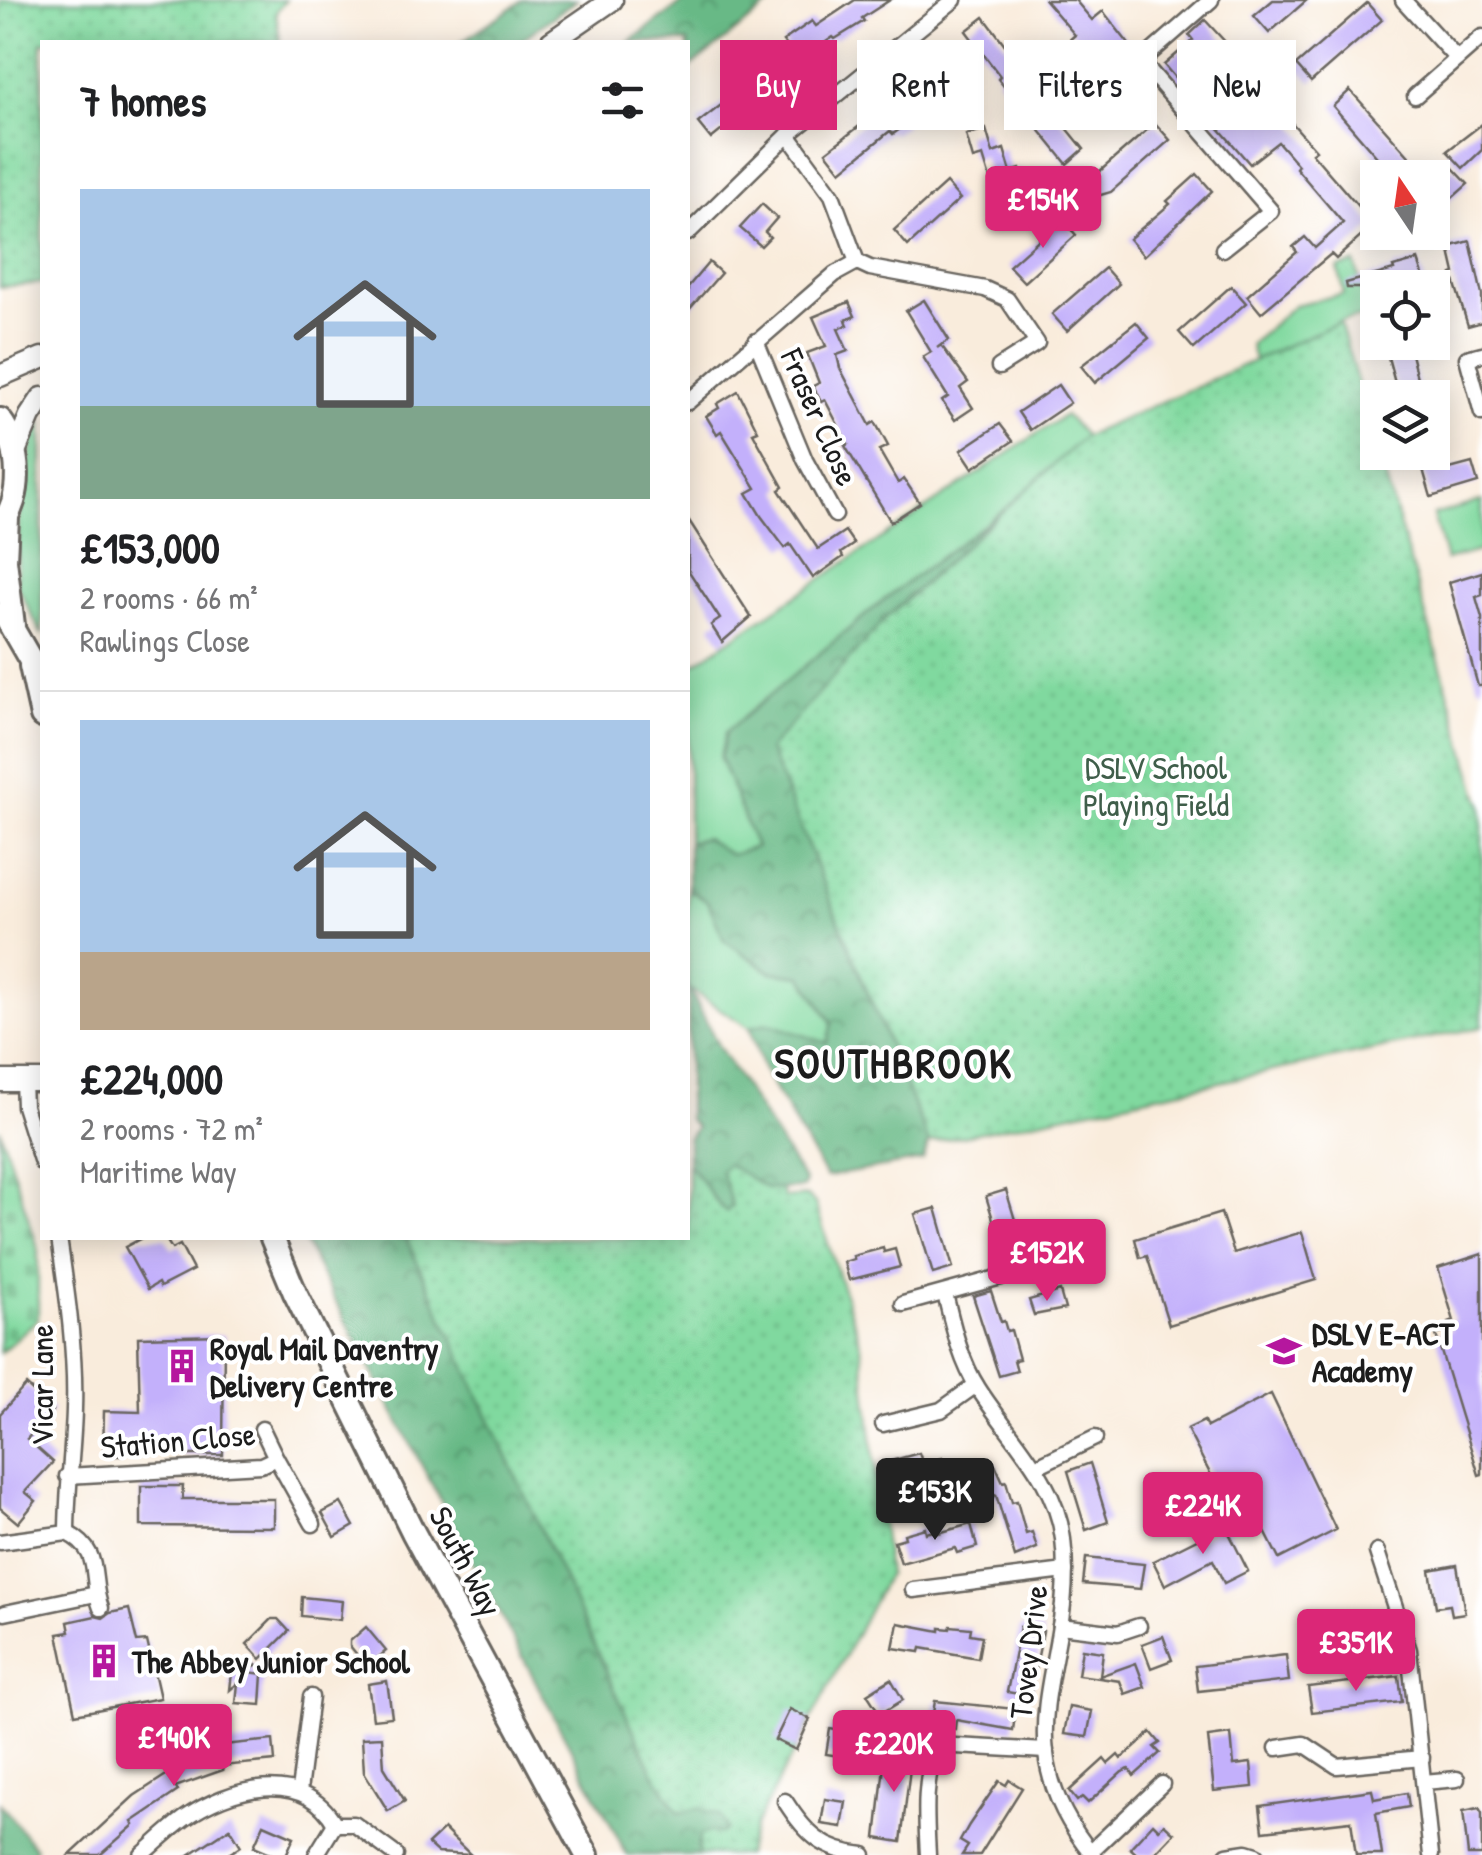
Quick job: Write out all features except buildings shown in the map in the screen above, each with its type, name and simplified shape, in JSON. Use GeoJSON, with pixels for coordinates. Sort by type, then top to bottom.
{"type":"FeatureCollection","features":[{"type":"Feature","properties":{"kind":"main road"},"geometry":{"type":"LineString","coordinates":[[554,40],[612,0]]}},
{"type":"Feature","properties":{"kind":"main road"},"geometry":{"type":"LineString","coordinates":[[0,376],[40,359]]}},
{"type":"Feature","properties":{"kind":"main road"},"geometry":{"type":"LineString","coordinates":[[14,454],[40,401]]}},
{"type":"Feature","properties":{"kind":"main road"},"geometry":{"type":"LineString","coordinates":[[0,420],[14,454],[18,480],[3,521],[6,618],[40,676]]}},
{"type":"Feature","properties":{"kind":"main road"},"geometry":{"type":"LineString","coordinates":[[29,657],[40,707]]}},
{"type":"Feature","properties":{"kind":"main road"},"geometry":{"type":"LineString","coordinates":[[0,1082],[32,1081]]}},
{"type":"Feature","properties":{"kind":"main road"},"geometry":{"type":"LineString","coordinates":[[262,1240],[295,1293]]}},
{"type":"Feature","properties":{"kind":"main road"},"geometry":{"type":"LineString","coordinates":[[273,1240],[295,1293]]}},
{"type":"Feature","properties":{"kind":"main road","name":"South Way"},"geometry":{"type":"LineString","coordinates":[[295,1293],[412,1532],[588,1855]]}},
{"type":"Feature","properties":{"kind":"street"},"geometry":{"type":"LineString","coordinates":[[690,231],[788,135],[954,0]]}},
{"type":"Feature","properties":{"kind":"street"},"geometry":{"type":"LineString","coordinates":[[1157,49],[1211,0]]}},
{"type":"Feature","properties":{"kind":"street"},"geometry":{"type":"LineString","coordinates":[[1403,0],[1456,59]]}},
{"type":"Feature","properties":{"kind":"street"},"geometry":{"type":"LineString","coordinates":[[1415,96],[1482,37]]}},
{"type":"Feature","properties":{"kind":"street"},"geometry":{"type":"LineString","coordinates":[[1157,79],[1271,211],[1223,249]]}},
{"type":"Feature","properties":{"kind":"street"},"geometry":{"type":"LineString","coordinates":[[788,135],[832,195],[857,262],[870,268],[985,289],[1008,299],[1037,344],[999,367]]}},
{"type":"Feature","properties":{"kind":"street","name":"Fraser Close"},"geometry":{"type":"LineString","coordinates":[[690,400],[836,274],[857,262]]}},
{"type":"Feature","properties":{"kind":"street","name":"Fraser Close"},"geometry":{"type":"LineString","coordinates":[[756,341],[805,460],[835,515]]}},
{"type":"Feature","properties":{"kind":"street"},"geometry":{"type":"LineString","coordinates":[[1482,354],[1467,358],[1482,413]]}},
{"type":"Feature","properties":{"kind":"street"},"geometry":{"type":"LineString","coordinates":[[32,1081],[24,1106],[40,1157]]}},
{"type":"Feature","properties":{"kind":"street","name":"Vicar Lane"},"geometry":{"type":"LineString","coordinates":[[58,1240],[74,1407],[67,1476],[67,1533]]}},
{"type":"Feature","properties":{"kind":"street"},"geometry":{"type":"LineString","coordinates":[[903,1304],[1001,1277]]}},
{"type":"Feature","properties":{"kind":"street","name":"Tovey Drive"},"geometry":{"type":"LineString","coordinates":[[945,1294],[954,1334],[976,1385],[1035,1468],[1058,1508],[1066,1571],[1060,1626],[1046,1692],[1046,1752],[1060,1805],[1092,1853]]}},
{"type":"Feature","properties":{"kind":"street"},"geometry":{"type":"LineString","coordinates":[[883,1424],[942,1410],[976,1385]]}},
{"type":"Feature","properties":{"kind":"street"},"geometry":{"type":"LineString","coordinates":[[262,1429],[276,1458]]}},
{"type":"Feature","properties":{"kind":"street"},"geometry":{"type":"LineString","coordinates":[[1035,1468],[1095,1438]]}},
{"type":"Feature","properties":{"kind":"street","name":"Station Close"},"geometry":{"type":"LineString","coordinates":[[67,1476],[261,1465],[276,1458],[314,1524]]}},
{"type":"Feature","properties":{"kind":"street"},"geometry":{"type":"LineString","coordinates":[[0,1542],[67,1533],[79,1539],[96,1565],[99,1601],[5,1614]]}},
{"type":"Feature","properties":{"kind":"street"},"geometry":{"type":"LineString","coordinates":[[1377,1552],[1409,1650],[1431,1855]]}},
{"type":"Feature","properties":{"kind":"street"},"geometry":{"type":"LineString","coordinates":[[913,1590],[1066,1571]]}},
{"type":"Feature","properties":{"kind":"street"},"geometry":{"type":"LineString","coordinates":[[1060,1626],[1118,1633],[1139,1626]]}},
{"type":"Feature","properties":{"kind":"street"},"geometry":{"type":"LineString","coordinates":[[299,1791],[311,1697]]}},
{"type":"Feature","properties":{"kind":"street"},"geometry":{"type":"LineString","coordinates":[[878,1726],[937,1745],[1046,1752]]}},
{"type":"Feature","properties":{"kind":"street"},"geometry":{"type":"LineString","coordinates":[[1277,1748],[1304,1744],[1338,1766],[1422,1758]]}},
{"type":"Feature","properties":{"kind":"street"},"geometry":{"type":"LineString","coordinates":[[928,1855],[924,1797],[937,1745]]}},
{"type":"Feature","properties":{"kind":"street"},"geometry":{"type":"LineString","coordinates":[[1424,1782],[1457,1780]]}},
{"type":"Feature","properties":{"kind":"street"},"geometry":{"type":"LineString","coordinates":[[1092,1853],[1162,1784]]}},
{"type":"Feature","properties":{"kind":"street"},"geometry":{"type":"LineString","coordinates":[[142,1855],[184,1818],[214,1802],[269,1788],[299,1791],[326,1808],[335,1824]]}},
{"type":"Feature","properties":{"kind":"street"},"geometry":{"type":"LineString","coordinates":[[785,1801],[805,1832],[842,1854],[864,1855]]}},
{"type":"Feature","properties":{"kind":"street"},"geometry":{"type":"LineString","coordinates":[[316,1855],[335,1824]]}},
{"type":"Feature","properties":{"kind":"street"},"geometry":{"type":"LineString","coordinates":[[335,1824],[354,1824],[396,1855]]}},
{"type":"Feature","properties":{"kind":"street"},"geometry":{"type":"LineString","coordinates":[[1227,1855],[1257,1855]]}},
{"type":"Feature","properties":{"kind":"green space"},"geometry":{"type":"Polygon","coordinates":[[[0,0],[286,0],[276,12],[280,40],[40,40],[40,283],[0,287],[0,0]]]}},
{"type":"Feature","properties":{"kind":"green space"},"geometry":{"type":"Polygon","coordinates":[[[523,0],[577,0],[521,40],[464,40],[523,0]]]}},
{"type":"Feature","properties":{"kind":"green space"},"geometry":{"type":"Polygon","coordinates":[[[686,0],[776,0],[720,40],[690,67],[690,40],[632,40],[686,0]]]}},
{"type":"Feature","properties":{"kind":"green space"},"geometry":{"type":"Polygon","coordinates":[[[1355,263],[1360,282],[1360,317],[1340,322],[1254,360],[1250,345],[1294,305],[1344,294],[1338,268],[1355,263]]]}},
{"type":"Feature","properties":{"kind":"green space","name":"DSLV School Playing Field"},"geometry":{"type":"Polygon","coordinates":[[[1340,322],[1360,390],[1360,470],[1383,470],[1482,807],[1482,1027],[929,1143],[769,749],[887,617],[1085,436],[1340,322]]]}},
{"type":"Feature","properties":{"kind":"green space"},"geometry":{"type":"Polygon","coordinates":[[[1065,415],[1085,436],[1010,505],[880,603],[726,732],[720,758],[756,847],[731,855],[705,838],[690,842],[690,667],[1065,415]]]}},
{"type":"Feature","properties":{"kind":"green space"},"geometry":{"type":"Polygon","coordinates":[[[40,424],[40,631],[17,585],[19,521],[34,432],[40,424]]]}},
{"type":"Feature","properties":{"kind":"green space"},"geometry":{"type":"Polygon","coordinates":[[[1482,501],[1482,550],[1446,560],[1433,515],[1482,501]]]}},
{"type":"Feature","properties":{"kind":"green space"},"geometry":{"type":"Polygon","coordinates":[[[1010,505],[887,617],[769,750],[929,1143],[923,1160],[826,1177],[764,1071],[749,1028],[767,1023],[827,1043],[832,1023],[802,976],[771,972],[724,940],[708,902],[690,890],[690,842],[705,838],[731,855],[756,847],[720,758],[726,732],[880,603],[1010,505]]]}},
{"type":"Feature","properties":{"kind":"green space"},"geometry":{"type":"Polygon","coordinates":[[[690,890],[708,902],[724,940],[771,972],[802,976],[833,1024],[828,1044],[767,1023],[749,1028],[690,989],[690,890]]]}},
{"type":"Feature","properties":{"kind":"green space"},"geometry":{"type":"Polygon","coordinates":[[[690,990],[718,1045],[805,1182],[803,1188],[767,1189],[721,1171],[732,1206],[726,1212],[690,1166],[690,1136],[696,1127],[690,1121],[690,990]]]}},
{"type":"Feature","properties":{"kind":"green space"},"geometry":{"type":"Polygon","coordinates":[[[0,1129],[38,1248],[38,1319],[0,1353],[0,1129]]]}},
{"type":"Feature","properties":{"kind":"green space"},"geometry":{"type":"Polygon","coordinates":[[[727,1164],[767,1189],[782,1190],[784,1198],[807,1196],[815,1203],[861,1345],[888,1574],[755,1826],[746,1855],[698,1855],[700,1836],[727,1830],[720,1815],[698,1808],[679,1813],[653,1772],[407,1240],[690,1240],[690,1166],[726,1212],[732,1206],[721,1171],[727,1164]]]}},
{"type":"Feature","properties":{"kind":"green space"},"geometry":{"type":"Polygon","coordinates":[[[303,1240],[407,1240],[653,1772],[678,1812],[698,1808],[720,1814],[727,1830],[698,1845],[698,1855],[627,1855],[303,1240]]]}},
{"type":"Feature","properties":{"kind":"green space"},"geometry":{"type":"Polygon","coordinates":[[[0,1803],[35,1848],[33,1855],[0,1855],[0,1803]]]}},
{"type":"Feature","properties":{"kind":"place","name":"DSLV E-ACT Academy"},"geometry":{"type":"Point","coordinates":[1284,1351]}},
{"type":"Feature","properties":{"kind":"place","name":"Royal Mail Daventry Delivery Centre"},"geometry":{"type":"Point","coordinates":[182,1366]}},
{"type":"Feature","properties":{"kind":"place","name":"The Abbey Junior School"},"geometry":{"type":"Point","coordinates":[104,1661]}},
{"type":"Feature","properties":{"kind":"district","name":"SOUTHBROOK"},"geometry":{"type":"Point","coordinates":[894,1062]}}]}
